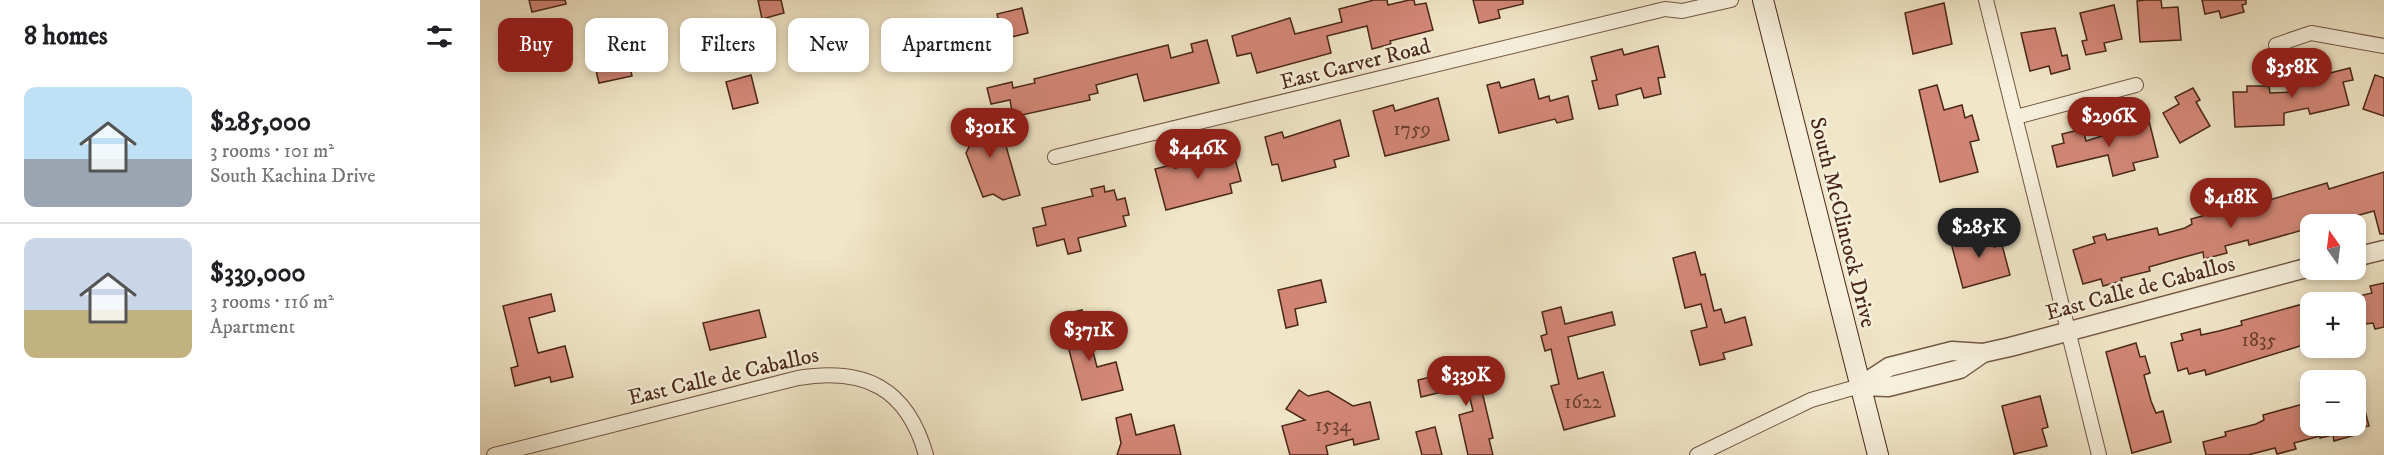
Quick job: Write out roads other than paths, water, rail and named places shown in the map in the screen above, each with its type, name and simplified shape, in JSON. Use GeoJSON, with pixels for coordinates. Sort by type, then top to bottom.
{"type":"FeatureCollection","features":[{"type":"Feature","properties":{"kind":"main road","name":"South McClintock Drive"},"geometry":{"type":"LineString","coordinates":[[1763,0],[1878,455]]}},
{"type":"Feature","properties":{"kind":"street","name":"East Carver Road"},"geometry":{"type":"LineString","coordinates":[[1055,157],[1670,4],[1682,11],[1731,0]]}},
{"type":"Feature","properties":{"kind":"street"},"geometry":{"type":"LineString","coordinates":[[1986,0],[2099,455]]}},
{"type":"Feature","properties":{"kind":"street"},"geometry":{"type":"LineString","coordinates":[[2276,45],[2311,33],[2384,46]]}},
{"type":"Feature","properties":{"kind":"street"},"geometry":{"type":"LineString","coordinates":[[2016,117],[2136,85]]}},
{"type":"Feature","properties":{"kind":"street"},"geometry":{"type":"LineString","coordinates":[[2366,254],[2384,250]]}},
{"type":"Feature","properties":{"kind":"street","name":"East Calle de Caballos"},"geometry":{"type":"LineString","coordinates":[[1860,386],[1889,367],[1952,351],[1983,353],[2300,270]]}},
{"type":"Feature","properties":{"kind":"street","name":"East Calle de Caballos"},"geometry":{"type":"LineString","coordinates":[[494,455],[798,378],[827,374],[846,375],[866,381],[889,393],[901,403],[915,423],[926,455]]}},
{"type":"Feature","properties":{"kind":"street"},"geometry":{"type":"LineString","coordinates":[[1697,455],[1811,400],[1860,386]]}}]}
